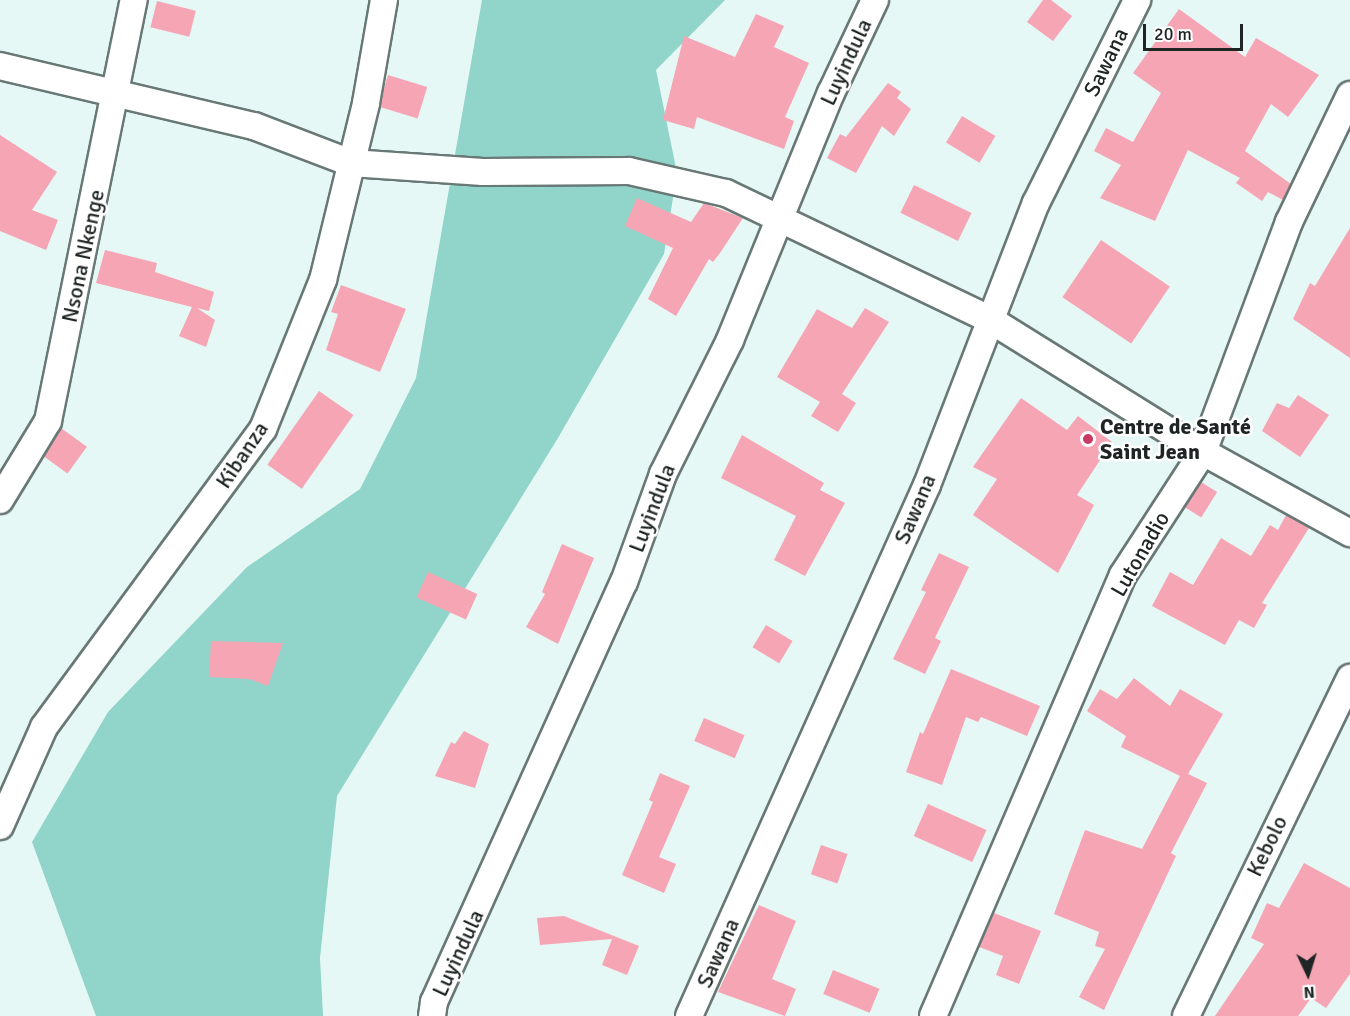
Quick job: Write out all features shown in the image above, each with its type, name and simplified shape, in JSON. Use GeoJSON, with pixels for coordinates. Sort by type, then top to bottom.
{"type":"FeatureCollection","features":[{"type":"Feature","properties":{"kind":"street","name":"Nsona Nkenge"},"geometry":{"type":"LineString","coordinates":[[0,500],[48,421],[134,0]]}},
{"type":"Feature","properties":{"kind":"street","name":"Kibanza"},"geometry":{"type":"LineString","coordinates":[[0,826],[44,727],[263,429],[323,280],[351,163],[384,0]]}},
{"type":"Feature","properties":{"kind":"street","name":"Luyindula"},"geometry":{"type":"LineString","coordinates":[[432,1016],[434,1002],[624,582],[663,474],[730,340],[779,219],[875,0]]}},
{"type":"Feature","properties":{"kind":"street","name":"Sawana"},"geometry":{"type":"LineString","coordinates":[[689,1016],[927,485],[1036,203],[1137,0]]}},
{"type":"Feature","properties":{"kind":"street"},"geometry":{"type":"LineString","coordinates":[[0,66],[116,96],[255,126],[351,163],[483,172],[629,171],[726,193],[989,320],[1203,452],[1350,533]]}},
{"type":"Feature","properties":{"kind":"street","name":"Lutonadio"},"geometry":{"type":"LineString","coordinates":[[933,1016],[1123,575],[1203,452],[1289,222],[1350,95]]}},
{"type":"Feature","properties":{"kind":"street","name":"Kebolo"},"geometry":{"type":"LineString","coordinates":[[1186,1016],[1350,678]]}},
{"type":"Feature","properties":{"kind":"green space"},"geometry":{"type":"Polygon","coordinates":[[[482,0],[725,0],[656,70],[677,173],[664,254],[558,438],[337,796],[320,958],[323,1016],[96,1016],[32,842],[108,712],[247,567],[360,489],[416,378],[482,0]]]}},
{"type":"Feature","properties":{"kind":"building"},"geometry":{"type":"Polygon","coordinates":[[[1043,0],[1051,0],[1072,16],[1053,41],[1027,22],[1043,0]]]}},
{"type":"Feature","properties":{"kind":"building"},"geometry":{"type":"Polygon","coordinates":[[[157,1],[196,11],[189,37],[150,27],[157,1]]]}},
{"type":"Feature","properties":{"kind":"building"},"geometry":{"type":"Polygon","coordinates":[[[1179,9],[1245,57],[1256,38],[1319,75],[1288,117],[1271,104],[1245,151],[1291,184],[1283,200],[1268,192],[1262,201],[1236,183],[1240,178],[1188,150],[1155,221],[1100,198],[1121,165],[1094,151],[1106,128],[1133,142],[1161,93],[1133,73],[1179,9]]]}},
{"type":"Feature","properties":{"kind":"building"},"geometry":{"type":"Polygon","coordinates":[[[756,14],[784,26],[774,47],[809,63],[785,117],[794,121],[784,149],[697,117],[694,129],[663,120],[684,36],[735,57],[756,14]]]}},
{"type":"Feature","properties":{"kind":"building"},"geometry":{"type":"Polygon","coordinates":[[[388,75],[427,87],[418,119],[378,107],[388,75]]]}},
{"type":"Feature","properties":{"kind":"building"},"geometry":{"type":"Polygon","coordinates":[[[888,83],[901,92],[897,98],[911,109],[894,136],[882,126],[856,173],[827,158],[840,134],[846,137],[888,83]]]}},
{"type":"Feature","properties":{"kind":"building"},"geometry":{"type":"Polygon","coordinates":[[[962,116],[995,136],[979,163],[946,143],[962,116]]]}},
{"type":"Feature","properties":{"kind":"building"},"geometry":{"type":"Polygon","coordinates":[[[0,135],[57,172],[32,210],[58,220],[46,250],[0,231],[0,135]]]}},
{"type":"Feature","properties":{"kind":"building"},"geometry":{"type":"Polygon","coordinates":[[[914,185],[972,213],[958,241],[900,213],[914,185]]]}},
{"type":"Feature","properties":{"kind":"building"},"geometry":{"type":"Polygon","coordinates":[[[637,198],[691,222],[704,203],[743,218],[713,262],[709,259],[676,316],[648,299],[673,248],[625,226],[637,198]]]}},
{"type":"Feature","properties":{"kind":"building"},"geometry":{"type":"Polygon","coordinates":[[[1350,228],[1350,358],[1293,319],[1310,283],[1315,286],[1350,228]]]}},
{"type":"Feature","properties":{"kind":"building"},"geometry":{"type":"Polygon","coordinates":[[[1101,240],[1170,286],[1131,344],[1062,297],[1101,240]]]}},
{"type":"Feature","properties":{"kind":"building"},"geometry":{"type":"Polygon","coordinates":[[[105,250],[157,263],[155,272],[214,292],[209,311],[197,308],[215,320],[206,347],[179,336],[192,307],[96,283],[105,250]]]}},
{"type":"Feature","properties":{"kind":"building"},"geometry":{"type":"Polygon","coordinates":[[[341,285],[406,309],[380,372],[326,350],[338,314],[331,312],[341,285]]]}},
{"type":"Feature","properties":{"kind":"building"},"geometry":{"type":"Polygon","coordinates":[[[865,308],[889,322],[842,394],[856,403],[838,432],[811,416],[820,402],[777,377],[817,309],[852,328],[865,308]]]}},
{"type":"Feature","properties":{"kind":"building"},"geometry":{"type":"Polygon","coordinates":[[[319,391],[353,415],[302,489],[267,465],[319,391]]]}},
{"type":"Feature","properties":{"kind":"building"},"geometry":{"type":"Polygon","coordinates":[[[1298,395],[1329,415],[1300,457],[1262,431],[1277,403],[1289,408],[1298,395]]]}},
{"type":"Feature","properties":{"kind":"building"},"geometry":{"type":"Polygon","coordinates":[[[1021,398],[1067,430],[1078,416],[1112,442],[1077,495],[1094,505],[1058,573],[973,515],[997,479],[973,467],[1021,398]]]}},
{"type":"Feature","properties":{"kind":"building"},"geometry":{"type":"Polygon","coordinates":[[[61,428],[87,447],[67,474],[42,455],[61,428]]]}},
{"type":"Feature","properties":{"kind":"building"},"geometry":{"type":"Polygon","coordinates":[[[742,435],[824,483],[820,490],[845,503],[805,576],[774,560],[796,516],[721,478],[742,435]]]}},
{"type":"Feature","properties":{"kind":"building"},"geometry":{"type":"Polygon","coordinates":[[[1201,482],[1217,492],[1201,518],[1185,507],[1201,482]]]}},
{"type":"Feature","properties":{"kind":"building"},"geometry":{"type":"Polygon","coordinates":[[[1286,515],[1309,528],[1262,603],[1267,605],[1254,628],[1239,620],[1225,645],[1152,606],[1170,572],[1193,585],[1221,538],[1251,556],[1270,525],[1278,530],[1286,515]]]}},
{"type":"Feature","properties":{"kind":"building"},"geometry":{"type":"Polygon","coordinates":[[[562,544],[594,558],[558,644],[526,627],[545,594],[542,592],[562,544]]]}},
{"type":"Feature","properties":{"kind":"building"},"geometry":{"type":"Polygon","coordinates":[[[939,553],[969,567],[935,638],[941,641],[925,674],[893,659],[926,592],[921,590],[939,553]]]}},
{"type":"Feature","properties":{"kind":"building"},"geometry":{"type":"Polygon","coordinates":[[[428,572],[477,594],[466,620],[417,598],[428,572]]]}},
{"type":"Feature","properties":{"kind":"building"},"geometry":{"type":"Polygon","coordinates":[[[766,625],[793,641],[779,663],[753,647],[766,625]]]}},
{"type":"Feature","properties":{"kind":"building"},"geometry":{"type":"Polygon","coordinates":[[[211,641],[283,643],[268,686],[249,679],[209,677],[211,641]]]}},
{"type":"Feature","properties":{"kind":"building"},"geometry":{"type":"Polygon","coordinates":[[[951,669],[1040,706],[1027,736],[981,717],[978,722],[966,717],[942,785],[906,772],[920,732],[923,734],[951,669]]]}},
{"type":"Feature","properties":{"kind":"building"},"geometry":{"type":"Polygon","coordinates":[[[1134,678],[1170,706],[1180,689],[1223,714],[1188,774],[1207,783],[1171,853],[1176,856],[1104,1010],[1079,997],[1105,949],[1095,946],[1099,932],[1054,914],[1085,830],[1142,849],[1180,776],[1121,747],[1126,736],[1087,711],[1100,689],[1117,699],[1134,678]]]}},
{"type":"Feature","properties":{"kind":"building"},"geometry":{"type":"Polygon","coordinates":[[[704,718],[745,735],[735,758],[694,741],[704,718]]]}},
{"type":"Feature","properties":{"kind":"building"},"geometry":{"type":"Polygon","coordinates":[[[464,731],[489,744],[475,788],[435,776],[451,742],[455,744],[464,731]]]}},
{"type":"Feature","properties":{"kind":"building"},"geometry":{"type":"Polygon","coordinates":[[[660,773],[690,786],[659,857],[676,864],[664,893],[622,875],[653,802],[649,800],[660,773]]]}},
{"type":"Feature","properties":{"kind":"building"},"geometry":{"type":"Polygon","coordinates":[[[928,804],[986,830],[972,862],[914,836],[928,804]]]}},
{"type":"Feature","properties":{"kind":"building"},"geometry":{"type":"Polygon","coordinates":[[[821,845],[847,854],[837,883],[811,874],[821,845]]]}},
{"type":"Feature","properties":{"kind":"building"},"geometry":{"type":"Polygon","coordinates":[[[1304,863],[1350,888],[1350,974],[1326,1008],[1311,998],[1298,1016],[1215,1016],[1264,944],[1251,938],[1267,903],[1279,908],[1304,863]]]}},
{"type":"Feature","properties":{"kind":"building"},"geometry":{"type":"Polygon","coordinates":[[[759,905],[796,921],[772,979],[796,989],[785,1016],[718,992],[759,905]]]}},
{"type":"Feature","properties":{"kind":"building"},"geometry":{"type":"Polygon","coordinates":[[[994,913],[1041,931],[1019,984],[996,975],[1003,956],[979,947],[994,913]]]}},
{"type":"Feature","properties":{"kind":"building"},"geometry":{"type":"Polygon","coordinates":[[[564,916],[639,946],[627,975],[602,965],[612,939],[540,945],[537,918],[564,916]]]}},
{"type":"Feature","properties":{"kind":"building"},"geometry":{"type":"Polygon","coordinates":[[[833,970],[879,989],[870,1013],[823,994],[833,970]]]}},
{"type":"Feature","properties":{"kind":"place","name":"Centre de Santé Saint Jean"},"geometry":{"type":"Point","coordinates":[1088,439]}}]}
